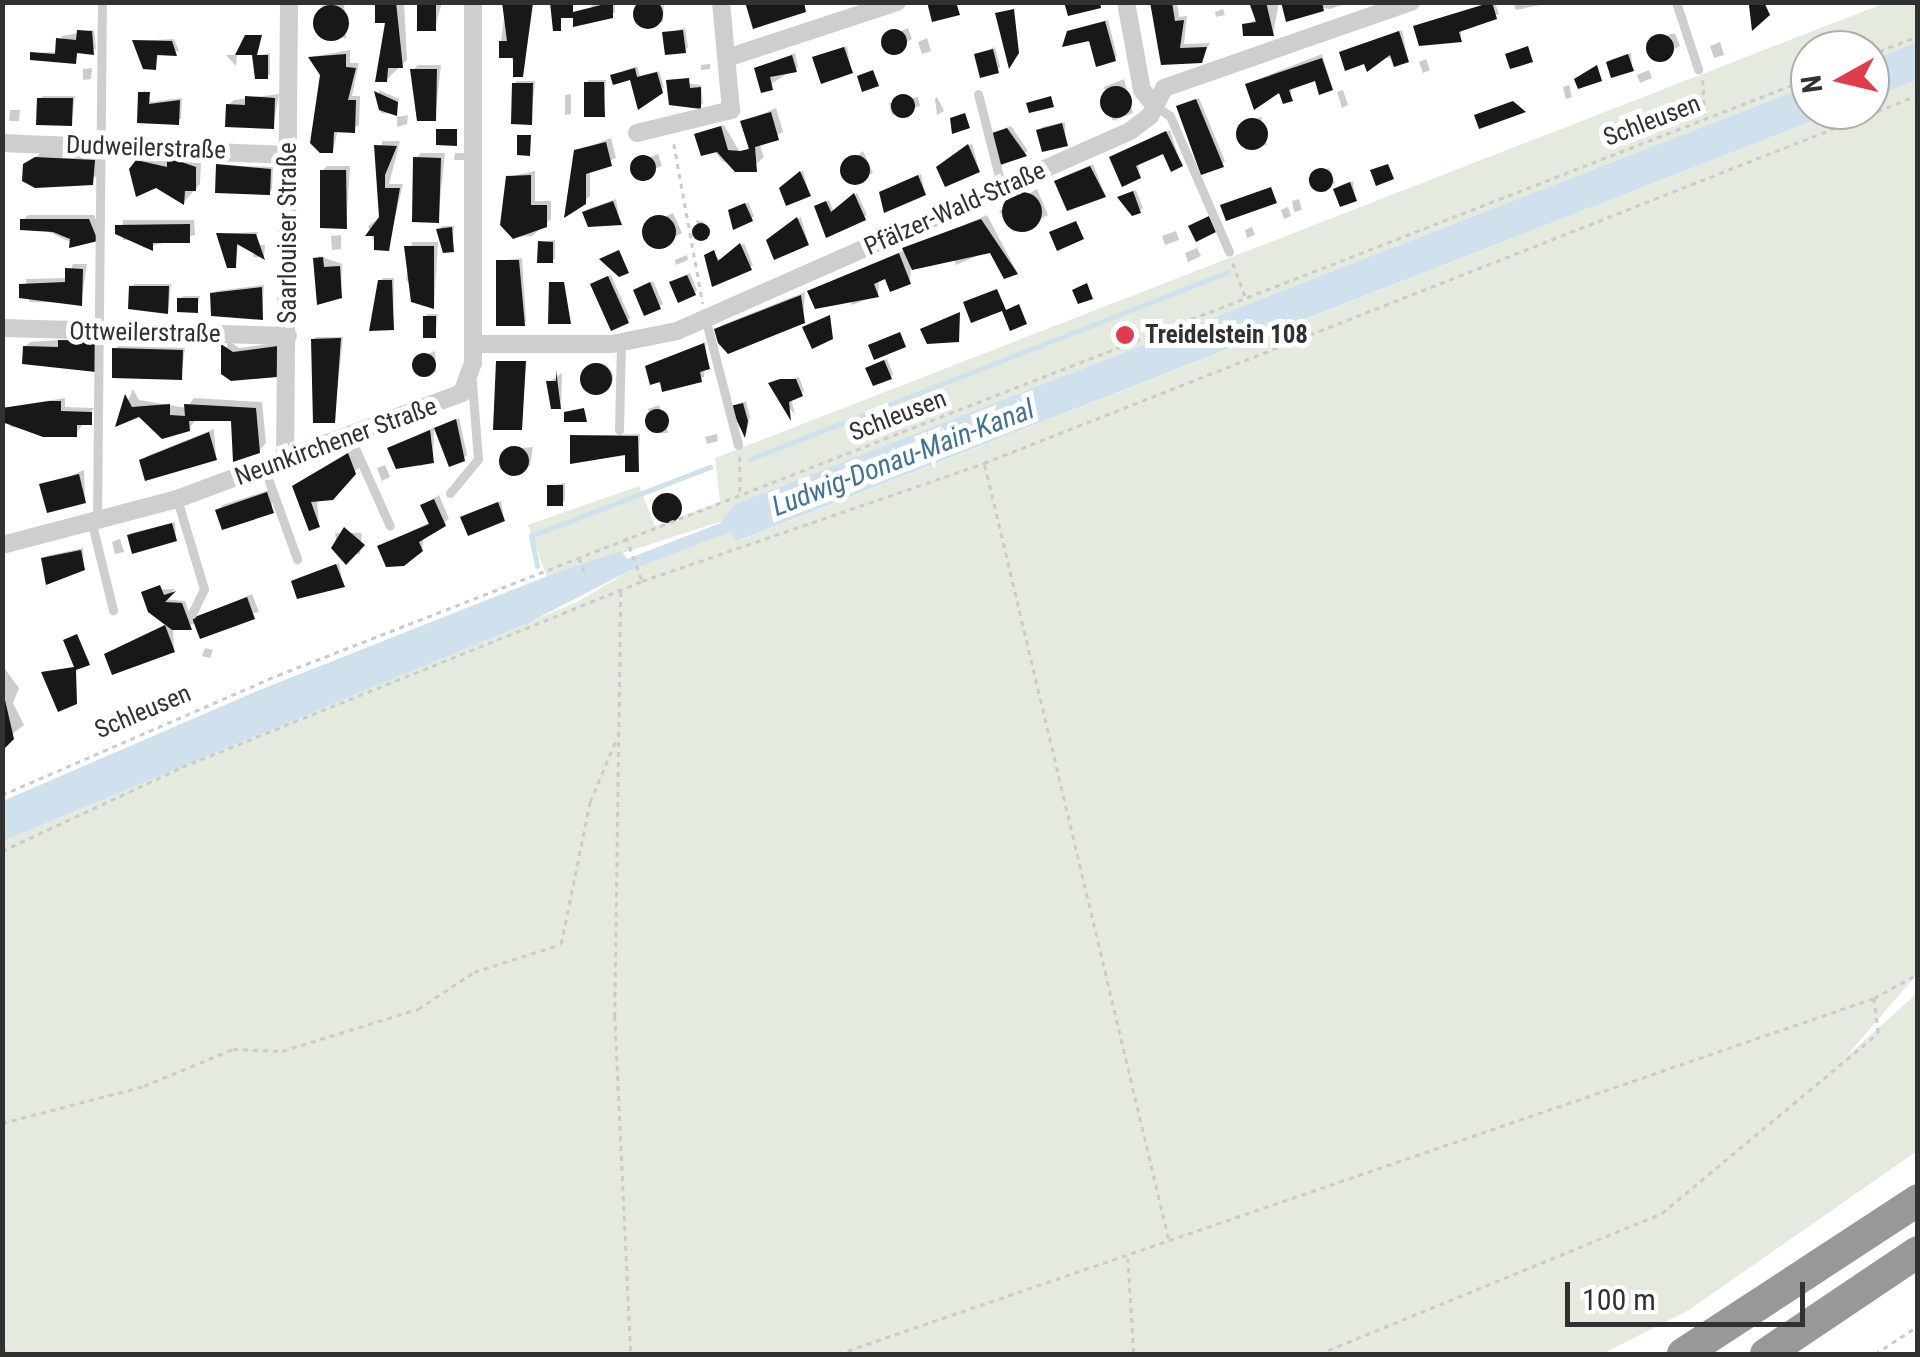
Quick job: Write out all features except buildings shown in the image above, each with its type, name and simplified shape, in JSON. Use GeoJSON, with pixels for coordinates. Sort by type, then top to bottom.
{"type":"FeatureCollection","features":[{"type":"Feature","properties":{"kind":"highway"},"geometry":{"type":"LineString","coordinates":[[1684,1354],[1918,1200]]}},
{"type":"Feature","properties":{"kind":"highway"},"geometry":{"type":"LineString","coordinates":[[1766,1354],[1918,1252]]}},
{"type":"Feature","properties":{"kind":"street","name":"Saarlouiser Straße"},"geometry":{"type":"LineString","coordinates":[[286,462],[289,2]]}},
{"type":"Feature","properties":{"kind":"street"},"geometry":{"type":"LineString","coordinates":[[472,379],[473,2]]}},
{"type":"Feature","properties":{"kind":"street"},"geometry":{"type":"LineString","coordinates":[[637,133],[731,110],[730,57],[721,2]]}},
{"type":"Feature","properties":{"kind":"street"},"geometry":{"type":"LineString","coordinates":[[730,57],[897,2]]}},
{"type":"Feature","properties":{"kind":"street"},"geometry":{"type":"LineString","coordinates":[[1126,2],[1142,90],[1155,106]]}},
{"type":"Feature","properties":{"kind":"street","name":"Pfälzer-Wald-Straße"},"geometry":{"type":"LineString","coordinates":[[473,344],[621,343],[706,321],[1130,131],[1178,82],[1387,6],[1411,2]]}},
{"type":"Feature","properties":{"kind":"street","name":"Dudweilerstraße"},"geometry":{"type":"LineString","coordinates":[[2,143],[289,155]]}},
{"type":"Feature","properties":{"kind":"street","name":"Ottweilerstraße"},"geometry":{"type":"LineString","coordinates":[[2,328],[288,336]]}},
{"type":"Feature","properties":{"kind":"street","name":"Neunkirchener Straße"},"geometry":{"type":"LineString","coordinates":[[2,545],[178,499],[264,470],[447,402],[472,379]]}},
{"type":"Feature","properties":{"kind":"lane"},"geometry":{"type":"LineString","coordinates":[[102,2],[103,146],[94,523],[113,610]]}},
{"type":"Feature","properties":{"kind":"lane"},"geometry":{"type":"LineString","coordinates":[[1676,2],[1698,69]]}},
{"type":"Feature","properties":{"kind":"lane"},"geometry":{"type":"LineString","coordinates":[[978,94],[1002,188]]}},
{"type":"Feature","properties":{"kind":"lane"},"geometry":{"type":"LineString","coordinates":[[1155,106],[1170,116],[1229,252]]}},
{"type":"Feature","properties":{"kind":"lane"},"geometry":{"type":"LineString","coordinates":[[706,321],[738,445]]}},
{"type":"Feature","properties":{"kind":"lane"},"geometry":{"type":"LineString","coordinates":[[619,430],[621,343]]}},
{"type":"Feature","properties":{"kind":"lane"},"geometry":{"type":"LineString","coordinates":[[450,493],[478,459],[472,379]]}},
{"type":"Feature","properties":{"kind":"lane"},"geometry":{"type":"LineString","coordinates":[[351,439],[390,526]]}},
{"type":"Feature","properties":{"kind":"lane"},"geometry":{"type":"LineString","coordinates":[[264,470],[296,559]]}},
{"type":"Feature","properties":{"kind":"lane"},"geometry":{"type":"LineString","coordinates":[[178,499],[204,589],[192,614]]}},
{"type":"Feature","properties":{"kind":"path"},"geometry":{"type":"LineString","coordinates":[[1890,47],[1918,36]]}},
{"type":"Feature","properties":{"kind":"path"},"geometry":{"type":"LineString","coordinates":[[1698,69],[1705,119]]}},
{"type":"Feature","properties":{"kind":"path","name":"Schleusen"},"geometry":{"type":"LineString","coordinates":[[2,795],[578,556],[1790,86]]}},
{"type":"Feature","properties":{"kind":"path"},"geometry":{"type":"LineString","coordinates":[[2,851],[182,767],[621,590],[984,464],[1918,94]]}},
{"type":"Feature","properties":{"kind":"path"},"geometry":{"type":"LineString","coordinates":[[669,128],[706,321]]}},
{"type":"Feature","properties":{"kind":"path"},"geometry":{"type":"LineString","coordinates":[[1229,252],[1246,298]]}},
{"type":"Feature","properties":{"kind":"path"},"geometry":{"type":"LineString","coordinates":[[738,445],[740,496]]}},
{"type":"Feature","properties":{"kind":"path"},"geometry":{"type":"LineString","coordinates":[[984,464],[1170,1241]]}},
{"type":"Feature","properties":{"kind":"path"},"geometry":{"type":"LineString","coordinates":[[626,537],[642,582]]}},
{"type":"Feature","properties":{"kind":"path"},"geometry":{"type":"LineString","coordinates":[[578,556],[584,571]]}},
{"type":"Feature","properties":{"kind":"path"},"geometry":{"type":"LineString","coordinates":[[621,590],[615,742],[616,1016],[632,1354]]}},
{"type":"Feature","properties":{"kind":"path"},"geometry":{"type":"LineString","coordinates":[[2,1123],[144,1086],[233,1049],[282,1051],[418,1009],[474,972],[561,944],[590,802],[615,742]]}},
{"type":"Feature","properties":{"kind":"path"},"geometry":{"type":"LineString","coordinates":[[838,1354],[1874,998],[1918,974]]}},
{"type":"Feature","properties":{"kind":"path"},"geometry":{"type":"LineString","coordinates":[[1319,1354],[1662,1214],[1878,1034],[1874,998]]}},
{"type":"Feature","properties":{"kind":"path"},"geometry":{"type":"LineString","coordinates":[[1128,1256],[1134,1354]]}},
{"type":"Feature","properties":{"kind":"path"},"geometry":{"type":"LineString","coordinates":[[1875,1354],[1918,1326]]}},
{"type":"Feature","properties":{"kind":"path"},"geometry":{"type":"LineString","coordinates":[[2,1348],[11,1354]]}},
{"type":"Feature","properties":{"kind":"shaded area"},"geometry":{"type":"Polygon","coordinates":[[[1885,3],[1917,3],[1917,42],[1890,53],[1890,30],[1816,30],[1885,3]]]}},
{"type":"Feature","properties":{"kind":"shaded area"},"geometry":{"type":"Polygon","coordinates":[[[1790,40],[1790,93],[735,504],[726,520],[547,577],[528,525],[639,486],[655,526],[720,502],[715,458],[1790,40]]]}},
{"type":"Feature","properties":{"kind":"shaded area"},"geometry":{"type":"Polygon","coordinates":[[[1917,80],[1917,974],[1845,1058],[1917,993],[1917,1151],[1689,1310],[1602,1354],[3,1354],[3,841],[577,602],[631,570],[731,531],[738,541],[1790,130],[1890,130],[1890,90],[1917,80]]]}},
{"type":"Feature","properties":{"kind":"water"},"geometry":{"type":"Polygon","coordinates":[[[1917,42],[1917,80],[1890,90],[1890,53],[1917,42]]]}},
{"type":"Feature","properties":{"kind":"water","name":"Ludwig-Donau-Main-Kanal"},"geometry":{"type":"Polygon","coordinates":[[[1790,93],[1790,130],[737,541],[730,532],[631,570],[530,622],[3,841],[3,801],[257,691],[555,573],[621,551],[627,559],[720,523],[735,504],[1790,93]]]}},
{"type":"Feature","properties":{"kind":"waterway"},"geometry":{"type":"LineString","coordinates":[[750,459],[1228,272]]}},
{"type":"Feature","properties":{"kind":"waterway"},"geometry":{"type":"LineString","coordinates":[[537,566],[531,536],[710,467]]}},
{"type":"Feature","properties":{"kind":"place","name":"Treidelstein 108"},"geometry":{"type":"Point","coordinates":[1125,335]}}]}
